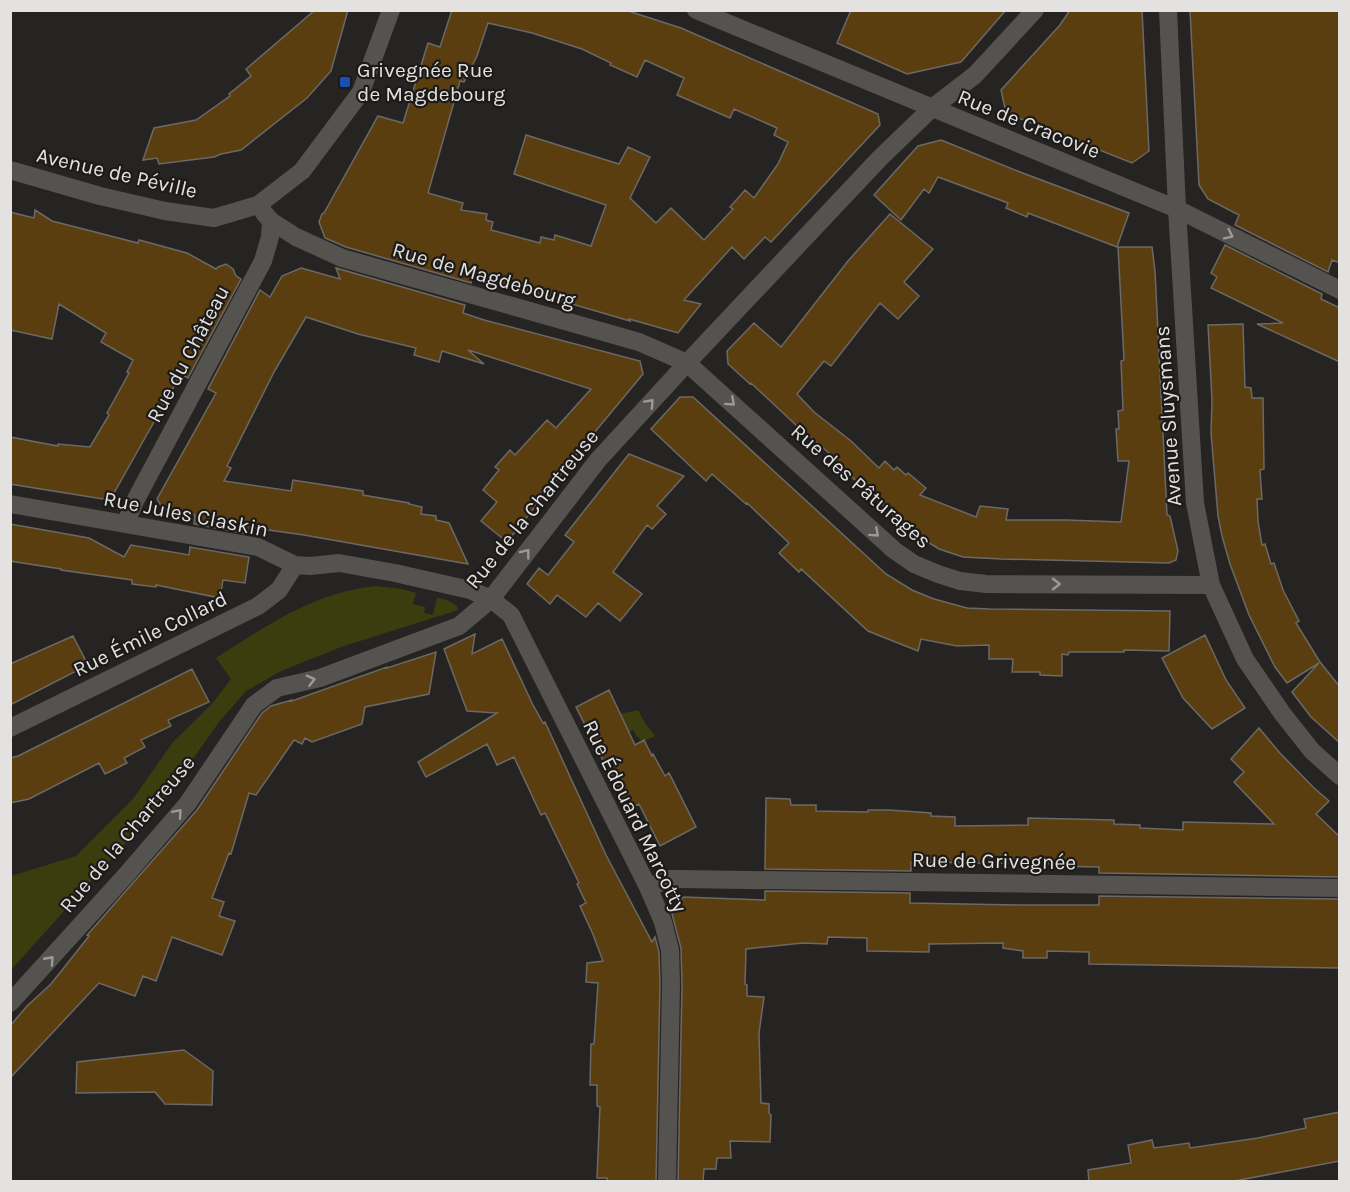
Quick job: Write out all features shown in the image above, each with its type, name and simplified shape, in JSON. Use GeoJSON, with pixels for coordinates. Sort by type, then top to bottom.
{"type":"FeatureCollection","features":[{"type":"Feature","properties":{"kind":"street","name":"Avenue de Péville"},"geometry":{"type":"LineString","coordinates":[[10,170],[100,196],[165,211],[214,218],[258,205],[302,171],[361,92],[391,10]]}},
{"type":"Feature","properties":{"kind":"street","name":"Rue de Cracovie"},"geometry":{"type":"LineString","coordinates":[[696,10],[1177,209],[1340,290]]}},
{"type":"Feature","properties":{"kind":"street","name":"Rue de la Chartreuse"},"geometry":{"type":"LineString","coordinates":[[10,1003],[188,803],[254,705],[278,688],[321,678],[459,626],[490,599],[598,460],[687,363],[880,158],[933,108],[975,75],[1035,10]]}},
{"type":"Feature","properties":{"kind":"street","name":"Avenue Sluysmans"},"geometry":{"type":"LineString","coordinates":[[1168,10],[1177,209],[1195,503],[1211,585],[1245,659],[1282,713],[1312,751],[1340,776]]}},
{"type":"Feature","properties":{"kind":"street"},"geometry":{"type":"LineString","coordinates":[[258,205],[271,221]]}},
{"type":"Feature","properties":{"kind":"street","name":"Rue de Magdebourg"},"geometry":{"type":"LineString","coordinates":[[271,221],[296,237],[342,258],[639,342],[687,363]]}},
{"type":"Feature","properties":{"kind":"street","name":"Rue du Château"},"geometry":{"type":"LineString","coordinates":[[125,524],[136,499],[263,261],[270,237],[271,221]]}},
{"type":"Feature","properties":{"kind":"street","name":"Rue des Pâturages"},"geometry":{"type":"LineString","coordinates":[[687,363],[894,550],[914,564],[960,581],[986,584],[1211,585]]}},
{"type":"Feature","properties":{"kind":"street","name":"Rue Jules Claskin"},"geometry":{"type":"LineString","coordinates":[[10,504],[258,547],[295,564],[310,566],[339,563],[394,573],[470,590],[490,599]]}},
{"type":"Feature","properties":{"kind":"street","name":"Rue Émile Collard"},"geometry":{"type":"LineString","coordinates":[[10,728],[258,606],[279,590],[295,564]]}},
{"type":"Feature","properties":{"kind":"street","name":"Rue Édouard Marcotty"},"geometry":{"type":"LineString","coordinates":[[490,599],[511,615],[648,887],[663,922],[670,950],[671,996],[667,1182]]}},
{"type":"Feature","properties":{"kind":"street","name":"Rue de Grivegnée"},"geometry":{"type":"LineString","coordinates":[[648,887],[670,879],[680,879],[1340,888]]}},
{"type":"Feature","properties":{"kind":"shaded area"},"geometry":{"type":"Polygon","coordinates":[[[376,586],[416,593],[413,604],[425,607],[424,613],[433,615],[437,598],[447,600],[457,606],[458,610],[341,647],[281,671],[246,691],[219,722],[164,800],[11,970],[11,876],[76,856],[133,799],[173,742],[211,705],[231,679],[216,658],[292,612],[312,603],[332,595],[376,586]]]}},
{"type":"Feature","properties":{"kind":"shaded area"},"geometry":{"type":"Polygon","coordinates":[[[638,710],[655,736],[642,742],[633,730],[629,732],[628,728],[618,732],[620,714],[638,710]]]}},
{"type":"Feature","properties":{"kind":"building"},"geometry":{"type":"Polygon","coordinates":[[[315,10],[348,10],[331,71],[307,98],[241,150],[214,157],[159,164],[157,158],[143,160],[154,128],[196,120],[230,96],[229,94],[251,76],[246,69],[315,10]]]}},
{"type":"Feature","properties":{"kind":"building"},"geometry":{"type":"Polygon","coordinates":[[[452,10],[625,10],[681,28],[878,114],[880,125],[771,242],[765,237],[744,259],[732,247],[684,300],[701,304],[678,333],[473,275],[471,283],[346,247],[325,238],[319,222],[322,214],[378,116],[403,123],[428,43],[440,47],[452,10]],[[488,23],[477,56],[464,82],[460,81],[428,193],[463,203],[461,210],[487,214],[486,220],[493,222],[491,230],[540,243],[541,237],[554,240],[555,235],[591,246],[606,205],[514,174],[526,135],[619,164],[628,147],[650,157],[630,198],[656,223],[671,208],[704,240],[733,209],[730,207],[745,190],[754,198],[778,164],[788,142],[774,135],[777,128],[734,109],[730,118],[677,95],[684,78],[645,60],[637,77],[582,49],[532,33],[488,23]]]}},
{"type":"Feature","properties":{"kind":"building"},"geometry":{"type":"Polygon","coordinates":[[[851,10],[1006,10],[961,62],[907,74],[837,43],[851,10]]]}},
{"type":"Feature","properties":{"kind":"building"},"geometry":{"type":"Polygon","coordinates":[[[1070,10],[1142,10],[1149,151],[1132,163],[1006,113],[1001,90],[1060,25],[1070,10]]]}},
{"type":"Feature","properties":{"kind":"building"},"geometry":{"type":"Polygon","coordinates":[[[1190,10],[1340,10],[1340,263],[1332,260],[1328,272],[1235,225],[1239,215],[1208,199],[1199,185],[1190,10]]]}},
{"type":"Feature","properties":{"kind":"building"},"geometry":{"type":"Polygon","coordinates":[[[941,140],[1129,213],[1117,247],[1028,213],[1027,217],[1006,208],[1008,203],[938,177],[929,193],[924,189],[901,220],[874,195],[918,146],[941,140]]]}},
{"type":"Feature","properties":{"kind":"building"},"geometry":{"type":"Polygon","coordinates":[[[35,210],[52,221],[187,253],[216,269],[226,264],[241,279],[188,378],[181,374],[114,493],[103,499],[10,484],[10,437],[58,446],[58,444],[90,447],[109,415],[107,413],[129,373],[127,372],[133,360],[101,342],[106,333],[59,304],[52,339],[10,330],[10,212],[34,218],[35,210]]]}},
{"type":"Feature","properties":{"kind":"building"},"geometry":{"type":"Polygon","coordinates":[[[890,214],[933,249],[904,282],[919,296],[898,319],[880,303],[831,366],[824,361],[797,394],[814,412],[851,441],[879,468],[885,461],[894,470],[897,467],[906,475],[908,473],[926,488],[920,495],[976,517],[980,506],[1008,509],[1006,520],[1121,522],[1129,461],[1118,461],[1116,429],[1119,429],[1118,411],[1123,410],[1121,361],[1124,360],[1118,247],[1152,247],[1167,515],[1170,516],[1178,551],[1176,560],[1169,563],[1001,559],[963,557],[939,549],[913,533],[833,460],[835,458],[728,364],[727,351],[754,323],[781,347],[848,261],[890,214]]]}},
{"type":"Feature","properties":{"kind":"building"},"geometry":{"type":"Polygon","coordinates":[[[1225,245],[1322,294],[1321,299],[1340,308],[1340,362],[1257,324],[1283,323],[1211,288],[1217,277],[1211,273],[1225,245]]]}},
{"type":"Feature","properties":{"kind":"building"},"geometry":{"type":"Polygon","coordinates":[[[301,268],[340,279],[336,268],[465,305],[463,313],[484,320],[640,361],[643,374],[507,542],[481,521],[497,502],[483,490],[499,470],[495,467],[510,450],[515,455],[547,420],[556,428],[591,389],[468,350],[484,364],[442,351],[439,362],[414,355],[416,348],[358,334],[306,317],[274,372],[227,466],[231,468],[224,481],[291,491],[293,480],[363,491],[363,495],[422,507],[421,514],[436,516],[436,520],[449,523],[468,564],[254,528],[253,535],[194,524],[195,515],[163,509],[157,499],[216,393],[208,389],[260,290],[270,297],[282,276],[301,268]]]}},
{"type":"Feature","properties":{"kind":"building"},"geometry":{"type":"Polygon","coordinates":[[[1243,324],[1245,387],[1251,388],[1252,398],[1263,398],[1264,469],[1260,470],[1262,499],[1257,499],[1262,545],[1265,544],[1271,564],[1274,563],[1283,590],[1299,621],[1296,623],[1320,662],[1340,687],[1340,743],[1311,717],[1292,692],[1319,663],[1287,683],[1275,667],[1249,615],[1222,536],[1218,516],[1211,433],[1212,400],[1208,325],[1243,324]]]}},
{"type":"Feature","properties":{"kind":"building"},"geometry":{"type":"Polygon","coordinates":[[[680,397],[693,397],[886,574],[912,590],[967,608],[1170,611],[1169,651],[1069,652],[1068,655],[1062,654],[1062,676],[1040,675],[1040,672],[1012,672],[1013,659],[989,659],[989,645],[957,646],[921,639],[918,651],[868,631],[801,569],[799,572],[779,553],[789,543],[747,503],[712,474],[706,481],[651,429],[680,397]]]}},
{"type":"Feature","properties":{"kind":"building"},"geometry":{"type":"Polygon","coordinates":[[[629,454],[684,476],[657,506],[666,514],[652,529],[647,525],[613,572],[642,594],[620,621],[598,603],[586,617],[557,595],[550,604],[527,584],[539,568],[548,575],[574,542],[565,535],[629,454]]]}},
{"type":"Feature","properties":{"kind":"building"},"geometry":{"type":"Polygon","coordinates":[[[10,524],[89,538],[124,557],[131,545],[189,555],[190,547],[249,557],[245,583],[223,580],[220,598],[156,585],[156,587],[132,584],[132,580],[10,561],[10,524]]]}},
{"type":"Feature","properties":{"kind":"building"},"geometry":{"type":"Polygon","coordinates":[[[475,634],[472,654],[502,639],[532,703],[543,723],[545,722],[606,855],[652,942],[655,937],[659,952],[660,985],[656,1182],[607,1182],[607,1178],[597,1178],[600,1107],[597,1106],[597,1085],[590,1085],[591,1044],[594,1044],[598,983],[586,982],[587,963],[603,961],[580,906],[586,903],[577,884],[579,883],[545,813],[541,815],[514,757],[497,765],[487,744],[426,777],[418,762],[497,713],[467,711],[444,649],[475,634]]]}},
{"type":"Feature","properties":{"kind":"building"},"geometry":{"type":"Polygon","coordinates":[[[1205,635],[1226,680],[1245,708],[1212,729],[1183,698],[1162,658],[1205,635]]]}},
{"type":"Feature","properties":{"kind":"building"},"geometry":{"type":"Polygon","coordinates":[[[73,636],[88,665],[10,705],[10,664],[73,636]]]}},
{"type":"Feature","properties":{"kind":"building"},"geometry":{"type":"Polygon","coordinates":[[[436,652],[429,694],[365,707],[362,724],[312,742],[305,738],[302,744],[294,740],[256,795],[249,793],[231,854],[229,853],[212,898],[224,902],[219,916],[235,921],[222,955],[172,937],[156,981],[143,976],[135,996],[99,983],[10,1078],[10,1026],[27,1006],[51,984],[89,936],[87,935],[197,810],[262,713],[271,706],[436,652]]]}},
{"type":"Feature","properties":{"kind":"building"},"geometry":{"type":"Polygon","coordinates":[[[192,669],[209,702],[168,720],[171,726],[141,740],[145,747],[124,758],[127,763],[105,774],[99,763],[29,799],[10,803],[10,758],[192,669]]]}},
{"type":"Feature","properties":{"kind":"building"},"geometry":{"type":"Polygon","coordinates":[[[609,690],[635,745],[644,740],[665,776],[669,773],[696,827],[660,846],[639,804],[628,810],[576,707],[609,690]]]}},
{"type":"Feature","properties":{"kind":"building"},"geometry":{"type":"Polygon","coordinates":[[[1259,728],[1279,752],[1329,801],[1316,814],[1340,837],[1340,877],[1099,873],[1099,867],[1052,866],[1052,864],[911,862],[911,871],[765,869],[766,798],[790,799],[791,805],[816,805],[816,811],[889,810],[931,813],[931,816],[955,817],[955,826],[1028,825],[1028,818],[1114,820],[1114,824],[1140,825],[1140,828],[1183,830],[1183,822],[1274,824],[1234,782],[1244,772],[1231,759],[1259,728]]]}},
{"type":"Feature","properties":{"kind":"building"},"geometry":{"type":"Polygon","coordinates":[[[765,891],[910,893],[910,903],[1022,905],[1099,905],[1099,896],[1340,899],[1340,968],[1089,964],[1089,952],[1047,951],[1047,958],[1023,958],[1023,951],[1003,948],[1003,943],[929,944],[929,952],[867,951],[867,938],[828,937],[827,944],[803,943],[746,949],[747,996],[764,997],[759,1033],[761,1103],[769,1104],[770,1142],[730,1141],[731,1158],[717,1158],[716,1169],[704,1169],[703,1182],[678,1182],[682,985],[681,948],[672,914],[683,897],[765,900],[765,891]]]}},
{"type":"Feature","properties":{"kind":"building"},"geometry":{"type":"Polygon","coordinates":[[[184,1050],[213,1071],[212,1105],[165,1104],[155,1092],[76,1093],[77,1062],[184,1050]]]}},
{"type":"Feature","properties":{"kind":"building"},"geometry":{"type":"Polygon","coordinates":[[[1340,1112],[1340,1161],[1229,1182],[1089,1182],[1088,1170],[1131,1163],[1128,1145],[1152,1140],[1154,1148],[1189,1143],[1190,1148],[1258,1138],[1306,1128],[1304,1119],[1340,1112]]]}},
{"type":"Feature","properties":{"kind":"place","name":"Grivegnée Rue de Magdebourg"},"geometry":{"type":"Point","coordinates":[345,82]}}]}
